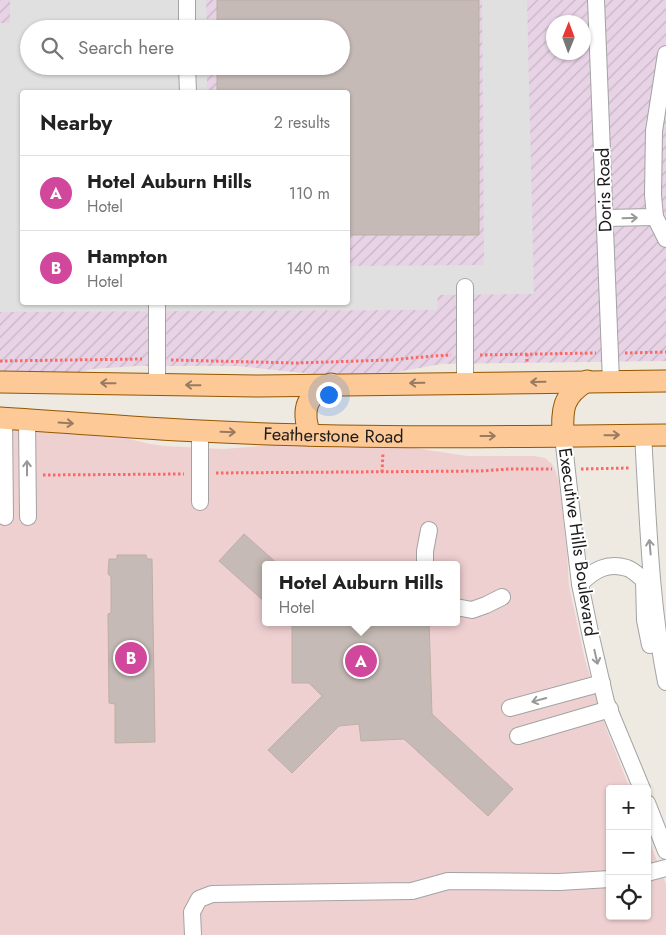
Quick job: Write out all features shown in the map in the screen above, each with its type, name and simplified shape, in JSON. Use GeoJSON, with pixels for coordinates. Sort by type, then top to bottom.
{"type":"FeatureCollection","features":[{"type":"Feature","properties":{"kind":"main road"},"geometry":{"type":"LineString","coordinates":[[0,382],[259,386],[666,380]]}},
{"type":"Feature","properties":{"kind":"main road"},"geometry":{"type":"LineString","coordinates":[[563,436],[565,402],[577,387],[587,381]]}},
{"type":"Feature","properties":{"kind":"main road"},"geometry":{"type":"LineString","coordinates":[[310,435],[306,419],[309,401],[320,389],[331,384]]}},
{"type":"Feature","properties":{"kind":"main road","name":"Featherstone Road"},"geometry":{"type":"LineString","coordinates":[[2,418],[200,431],[310,435],[666,435]]}},
{"type":"Feature","properties":{"kind":"street"},"geometry":{"type":"LineString","coordinates":[[187,0],[187,20]]}},
{"type":"Feature","properties":{"kind":"street","name":"Doris Road"},"geometry":{"type":"LineString","coordinates":[[596,0],[611,381]]}},
{"type":"Feature","properties":{"kind":"street"},"geometry":{"type":"LineString","coordinates":[[666,54],[654,131],[653,195],[655,217],[666,239]]}},
{"type":"Feature","properties":{"kind":"street"},"geometry":{"type":"LineString","coordinates":[[187,75],[188,90]]}},
{"type":"Feature","properties":{"kind":"street"},"geometry":{"type":"LineString","coordinates":[[605,218],[655,217]]}},
{"type":"Feature","properties":{"kind":"street"},"geometry":{"type":"LineString","coordinates":[[465,287],[465,383]]}},
{"type":"Feature","properties":{"kind":"street"},"geometry":{"type":"LineString","coordinates":[[156,384],[157,305]]}},
{"type":"Feature","properties":{"kind":"street"},"geometry":{"type":"LineString","coordinates":[[2,418],[5,517]]}},
{"type":"Feature","properties":{"kind":"street"},"geometry":{"type":"LineString","coordinates":[[27,420],[28,517]]}},
{"type":"Feature","properties":{"kind":"street"},"geometry":{"type":"LineString","coordinates":[[200,431],[200,502]]}},
{"type":"Feature","properties":{"kind":"street"},"geometry":{"type":"LineString","coordinates":[[642,435],[659,647],[666,682]]}},
{"type":"Feature","properties":{"kind":"street","name":"Executive Hills Boulevard"},"geometry":{"type":"LineString","coordinates":[[563,436],[580,584],[606,702],[640,785]]}},
{"type":"Feature","properties":{"kind":"street"},"geometry":{"type":"LineString","coordinates":[[425,561],[429,530]]}},
{"type":"Feature","properties":{"kind":"street"},"geometry":{"type":"LineString","coordinates":[[580,584],[590,574],[607,566],[629,568],[644,580],[645,620],[654,661],[666,692]]}},
{"type":"Feature","properties":{"kind":"street"},"geometry":{"type":"LineString","coordinates":[[460,607],[472,610],[486,606],[502,597]]}},
{"type":"Feature","properties":{"kind":"street"},"geometry":{"type":"LineString","coordinates":[[510,708],[602,683]]}},
{"type":"Feature","properties":{"kind":"street"},"geometry":{"type":"LineString","coordinates":[[518,736],[610,710]]}},
{"type":"Feature","properties":{"kind":"street"},"geometry":{"type":"LineString","coordinates":[[651,812],[666,851]]}},
{"type":"Feature","properties":{"kind":"street"},"geometry":{"type":"LineString","coordinates":[[651,872],[666,868]]}},
{"type":"Feature","properties":{"kind":"street"},"geometry":{"type":"LineString","coordinates":[[193,935],[192,912],[199,899],[212,894],[412,891],[448,881],[559,882],[606,879]]}},
{"type":"Feature","properties":{"kind":"path"},"geometry":{"type":"LineString","coordinates":[[634,353],[666,352]]}},
{"type":"Feature","properties":{"kind":"path"},"geometry":{"type":"LineString","coordinates":[[481,355],[588,353]]}},
{"type":"Feature","properties":{"kind":"path"},"geometry":{"type":"LineString","coordinates":[[527,354],[527,363]]}},
{"type":"Feature","properties":{"kind":"path"},"geometry":{"type":"LineString","coordinates":[[173,361],[296,363],[390,360],[447,355]]}},
{"type":"Feature","properties":{"kind":"path"},"geometry":{"type":"LineString","coordinates":[[0,361],[141,358]]}},
{"type":"Feature","properties":{"kind":"path"},"geometry":{"type":"LineString","coordinates":[[382,472],[383,447]]}},
{"type":"Feature","properties":{"kind":"path"},"geometry":{"type":"LineString","coordinates":[[576,469],[633,468]]}},
{"type":"Feature","properties":{"kind":"path"},"geometry":{"type":"LineString","coordinates":[[207,473],[553,469]]}},
{"type":"Feature","properties":{"kind":"path"},"geometry":{"type":"LineString","coordinates":[[34,476],[190,474]]}},
{"type":"Feature","properties":{"kind":"shaded area"},"geometry":{"type":"Polygon","coordinates":[[[0,0],[666,0],[666,361],[441,364],[397,372],[322,375],[237,366],[136,366],[93,369],[76,373],[0,372],[0,0]]]}},
{"type":"Feature","properties":{"kind":"shaded area"},"geometry":{"type":"Polygon","coordinates":[[[10,0],[206,0],[207,20],[20,20],[20,75],[207,75],[207,90],[20,90],[20,305],[350,305],[350,266],[484,265],[482,0],[527,0],[534,294],[438,295],[437,310],[0,312],[0,23],[10,23],[10,0]]]}},
{"type":"Feature","properties":{"kind":"shaded area"},"geometry":{"type":"Polygon","coordinates":[[[0,428],[121,437],[165,446],[223,449],[321,443],[402,446],[467,456],[534,456],[545,458],[552,464],[559,482],[569,586],[585,660],[606,728],[628,785],[606,785],[606,920],[651,920],[651,845],[666,884],[666,935],[0,935],[0,428]]]}},
{"type":"Feature","properties":{"kind":"building"},"geometry":{"type":"Polygon","coordinates":[[[217,0],[479,0],[479,235],[350,235],[350,90],[217,90],[217,75],[350,75],[350,20],[217,20],[217,0]]]}},
{"type":"Feature","properties":{"kind":"building"},"geometry":{"type":"Polygon","coordinates":[[[244,534],[274,561],[262,561],[262,599],[219,561],[244,534]]]}},
{"type":"Feature","properties":{"kind":"building"},"geometry":{"type":"Polygon","coordinates":[[[117,555],[146,555],[147,559],[152,559],[155,742],[115,743],[115,704],[109,703],[108,614],[111,613],[111,577],[108,574],[109,559],[117,559],[117,555]]]}},
{"type":"Feature","properties":{"kind":"building"},"geometry":{"type":"Polygon","coordinates":[[[292,626],[429,626],[432,714],[513,789],[488,816],[404,739],[361,741],[359,724],[339,726],[292,773],[268,750],[322,696],[309,683],[292,683],[292,626]]]}},
{"type":"Feature","properties":{"kind":"place","name":"Hampton"},"geometry":{"type":"Point","coordinates":[131,658]}},
{"type":"Feature","properties":{"kind":"place","name":"Hotel Auburn Hills"},"geometry":{"type":"Point","coordinates":[361,661]}}]}
